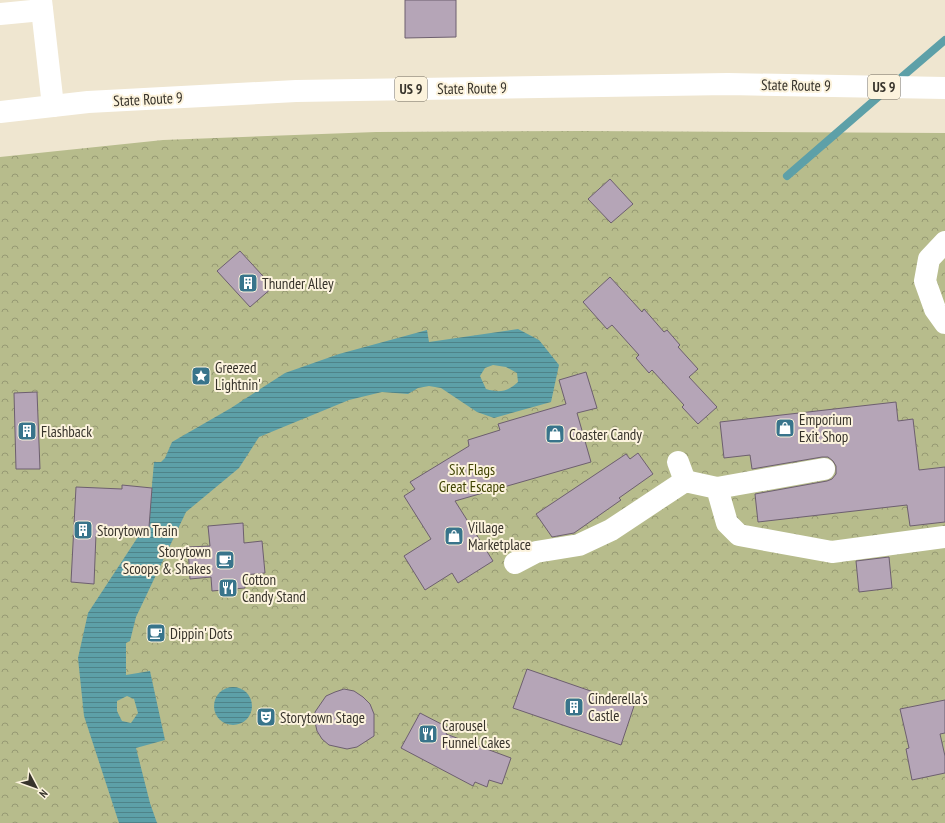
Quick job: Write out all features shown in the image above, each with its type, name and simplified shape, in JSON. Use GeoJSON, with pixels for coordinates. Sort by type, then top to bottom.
{"type":"FeatureCollection","features":[{"type":"Feature","properties":{"kind":"main road"},"geometry":{"type":"LineString","coordinates":[[0,14],[41,5],[53,106]]}},
{"type":"Feature","properties":{"kind":"main road","name":"State Route 9"},"geometry":{"type":"LineString","coordinates":[[0,112],[88,102],[296,91],[728,84],[945,88]]}},
{"type":"Feature","properties":{"kind":"main road"},"geometry":{"type":"LineString","coordinates":[[945,242],[929,259],[926,281],[935,309],[945,323]]}},
{"type":"Feature","properties":{"kind":"main road"},"geometry":{"type":"LineString","coordinates":[[515,563],[536,552],[579,545],[604,533],[682,472],[717,488],[824,470]]}},
{"type":"Feature","properties":{"kind":"main road"},"geometry":{"type":"LineString","coordinates":[[717,488],[727,523],[739,536],[832,552],[944,537]]}},
{"type":"Feature","properties":{"kind":"green space","name":"Six Flags Great Escape"},"geometry":{"type":"Polygon","coordinates":[[[582,131],[945,133],[945,823],[0,823],[0,157],[163,140],[376,132],[582,131]]]}},
{"type":"Feature","properties":{"kind":"water"},"geometry":{"type":"Polygon","coordinates":[[[518,329],[539,340],[559,365],[551,402],[494,418],[477,412],[441,388],[429,386],[418,388],[408,394],[382,392],[349,400],[259,437],[239,468],[186,512],[136,617],[130,641],[126,643],[126,675],[150,671],[165,740],[136,748],[150,803],[157,823],[119,823],[84,716],[78,658],[88,613],[149,520],[154,462],[161,462],[165,458],[172,442],[231,408],[285,373],[339,354],[427,330],[429,342],[518,329]],[[493,365],[485,368],[480,376],[486,389],[503,391],[518,382],[517,373],[506,367],[493,365]],[[127,696],[117,701],[117,711],[122,721],[131,723],[138,713],[134,699],[127,696]]]}},
{"type":"Feature","properties":{"kind":"water"},"geometry":{"type":"Polygon","coordinates":[[[233,687],[243,690],[249,696],[252,706],[249,716],[243,722],[233,725],[223,722],[217,716],[214,706],[217,696],[223,690],[233,687]]]}},
{"type":"Feature","properties":{"kind":"building"},"geometry":{"type":"Polygon","coordinates":[[[405,0],[456,0],[456,37],[405,38],[405,0]]]}},
{"type":"Feature","properties":{"kind":"building"},"geometry":{"type":"Polygon","coordinates":[[[610,179],[633,204],[611,223],[588,199],[610,179]]]}},
{"type":"Feature","properties":{"kind":"building","name":"Thunder Alley"},"geometry":{"type":"Polygon","coordinates":[[[240,251],[273,287],[250,307],[217,271],[240,251]]]}},
{"type":"Feature","properties":{"kind":"building"},"geometry":{"type":"Polygon","coordinates":[[[610,277],[642,312],[644,309],[664,332],[667,330],[680,345],[678,347],[698,369],[689,377],[717,407],[698,424],[682,407],[684,405],[652,370],[649,373],[636,358],[639,355],[612,325],[607,329],[583,302],[610,277]]]}},
{"type":"Feature","properties":{"kind":"building"},"geometry":{"type":"Polygon","coordinates":[[[586,372],[597,408],[577,413],[591,462],[455,501],[493,561],[458,583],[452,573],[425,590],[404,556],[431,539],[404,496],[415,489],[410,482],[469,446],[468,440],[500,430],[498,424],[566,404],[559,380],[586,372]]]}},
{"type":"Feature","properties":{"kind":"building","name":"Flashback"},"geometry":{"type":"Polygon","coordinates":[[[37,392],[40,469],[16,469],[14,393],[37,392]]]}},
{"type":"Feature","properties":{"kind":"building"},"geometry":{"type":"Polygon","coordinates":[[[896,402],[898,421],[913,419],[919,470],[945,467],[945,522],[910,526],[907,505],[758,522],[755,494],[827,481],[832,479],[836,474],[836,466],[828,457],[822,457],[752,469],[750,455],[724,458],[720,422],[896,402]]]}},
{"type":"Feature","properties":{"kind":"building"},"geometry":{"type":"Polygon","coordinates":[[[638,453],[653,474],[619,498],[621,500],[574,533],[552,537],[536,514],[626,454],[630,459],[638,453]]]}},
{"type":"Feature","properties":{"kind":"building"},"geometry":{"type":"Polygon","coordinates":[[[122,485],[152,488],[149,527],[144,527],[143,537],[96,534],[94,584],[71,582],[76,487],[122,489],[122,485]]]}},
{"type":"Feature","properties":{"kind":"building"},"geometry":{"type":"Polygon","coordinates":[[[243,523],[244,543],[262,541],[265,573],[244,575],[245,588],[212,591],[211,577],[190,579],[188,547],[210,546],[208,526],[243,523]]]}},
{"type":"Feature","properties":{"kind":"building"},"geometry":{"type":"Polygon","coordinates":[[[889,557],[892,588],[859,592],[856,561],[889,557]]]}},
{"type":"Feature","properties":{"kind":"building","name":"Cinderella's Castle"},"geometry":{"type":"Polygon","coordinates":[[[527,669],[634,706],[621,745],[513,708],[527,669]]]}},
{"type":"Feature","properties":{"kind":"building"},"geometry":{"type":"Polygon","coordinates":[[[344,689],[354,691],[363,697],[370,704],[374,714],[374,736],[357,747],[347,749],[329,745],[322,739],[317,731],[315,722],[315,712],[326,696],[344,689]]]}},
{"type":"Feature","properties":{"kind":"building"},"geometry":{"type":"Polygon","coordinates":[[[945,700],[945,733],[940,734],[945,756],[945,773],[912,780],[906,749],[909,748],[900,709],[945,700]]]}},
{"type":"Feature","properties":{"kind":"building"},"geometry":{"type":"Polygon","coordinates":[[[420,713],[449,728],[446,734],[511,758],[502,784],[489,780],[487,787],[475,782],[473,786],[401,748],[420,713]]]}},
{"type":"Feature","properties":{"kind":"waterway"},"geometry":{"type":"LineString","coordinates":[[896,82],[945,40]]}},
{"type":"Feature","properties":{"kind":"waterway"},"geometry":{"type":"LineString","coordinates":[[787,176],[885,91]]}},
{"type":"Feature","properties":{"kind":"place","name":"Thunder Alley"},"geometry":{"type":"Point","coordinates":[248,283]}},
{"type":"Feature","properties":{"kind":"place","name":"Greezed Lightnin'"},"geometry":{"type":"Point","coordinates":[201,376]}},
{"type":"Feature","properties":{"kind":"place","name":"Emporium Exit Shop"},"geometry":{"type":"Point","coordinates":[785,428]}},
{"type":"Feature","properties":{"kind":"place","name":"Flashback"},"geometry":{"type":"Point","coordinates":[27,431]}},
{"type":"Feature","properties":{"kind":"place","name":"Coaster Candy"},"geometry":{"type":"Point","coordinates":[555,434]}},
{"type":"Feature","properties":{"kind":"place","name":"Storytown Train"},"geometry":{"type":"Point","coordinates":[83,530]}},
{"type":"Feature","properties":{"kind":"place","name":"Village Marketplace"},"geometry":{"type":"Point","coordinates":[454,536]}},
{"type":"Feature","properties":{"kind":"place","name":"Storytown Scoops & Shakes"},"geometry":{"type":"Point","coordinates":[225,560]}},
{"type":"Feature","properties":{"kind":"place","name":"Cotton Candy Stand"},"geometry":{"type":"Point","coordinates":[228,588]}},
{"type":"Feature","properties":{"kind":"place","name":"Dippin' Dots"},"geometry":{"type":"Point","coordinates":[156,633]}},
{"type":"Feature","properties":{"kind":"place","name":"Cinderella's Castle"},"geometry":{"type":"Point","coordinates":[574,707]}},
{"type":"Feature","properties":{"kind":"place","name":"Storytown Stage"},"geometry":{"type":"Point","coordinates":[266,717]}},
{"type":"Feature","properties":{"kind":"place","name":"Carousel Funnel Cakes"},"geometry":{"type":"Point","coordinates":[428,734]}}]}
